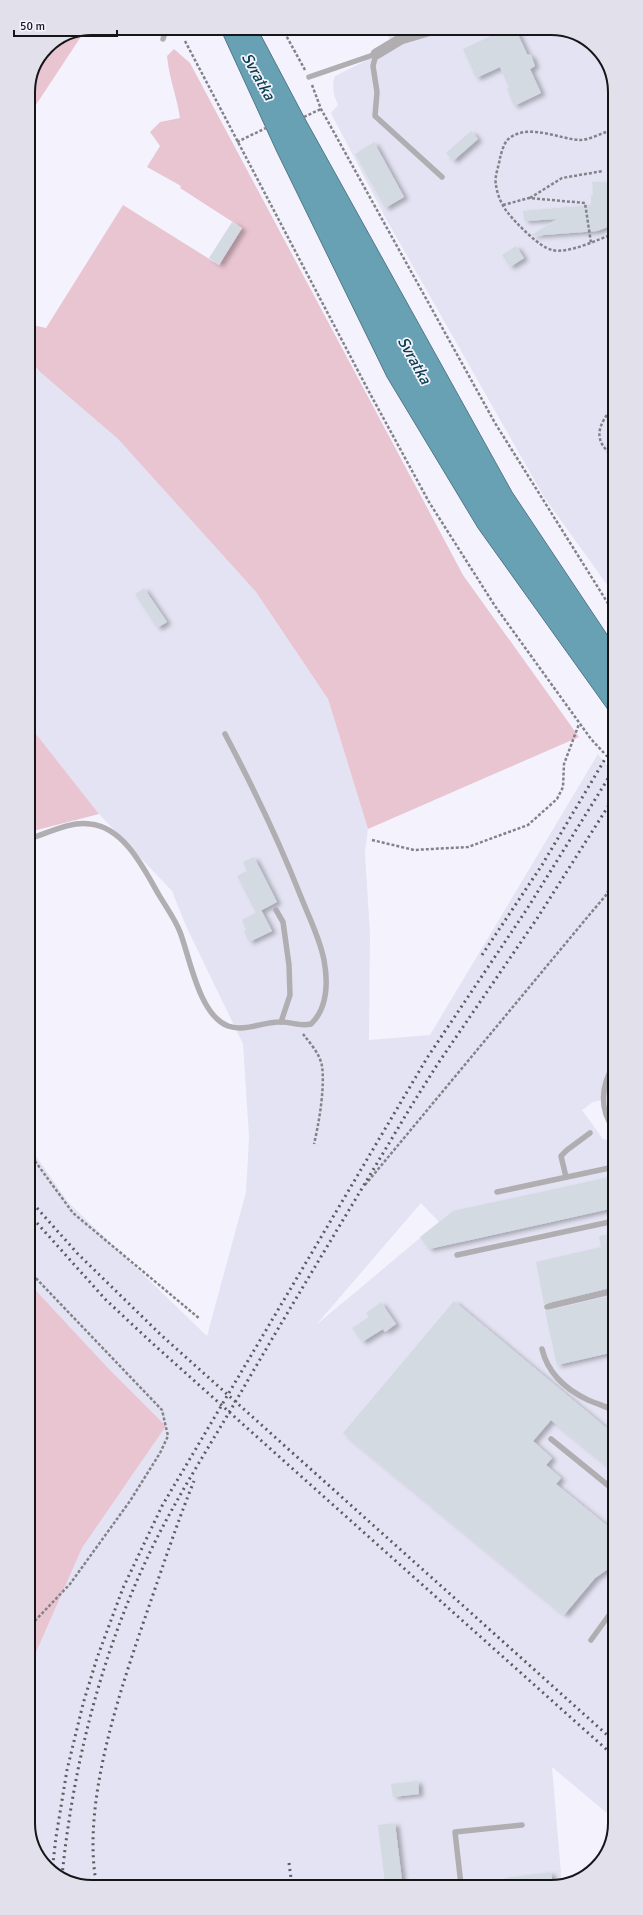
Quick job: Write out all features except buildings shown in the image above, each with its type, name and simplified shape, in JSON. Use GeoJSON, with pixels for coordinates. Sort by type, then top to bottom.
{"type":"FeatureCollection","features":[{"type":"Feature","properties":{"kind":"street"},"geometry":{"type":"LineString","coordinates":[[376,54],[396,41],[410,35]]}},
{"type":"Feature","properties":{"kind":"lane"},"geometry":{"type":"LineString","coordinates":[[163,35],[163,39]]}},
{"type":"Feature","properties":{"kind":"lane"},"geometry":{"type":"LineString","coordinates":[[309,77],[376,54]]}},
{"type":"Feature","properties":{"kind":"lane"},"geometry":{"type":"LineString","coordinates":[[376,54],[373,66],[377,92],[375,116],[442,177]]}},
{"type":"Feature","properties":{"kind":"lane"},"geometry":{"type":"LineString","coordinates":[[35,837],[81,824],[97,825],[113,833],[126,845],[137,860],[179,930],[202,996],[210,1012],[219,1020],[228,1026],[239,1028],[281,1022],[296,1025],[311,1024],[321,1011],[325,996],[324,960],[313,926],[283,854],[226,734]]}},
{"type":"Feature","properties":{"kind":"lane"},"geometry":{"type":"LineString","coordinates":[[276,910],[283,922],[290,995],[281,1022]]}},
{"type":"Feature","properties":{"kind":"lane"},"geometry":{"type":"LineString","coordinates":[[608,1078],[605,1084],[603,1100],[608,1120]]}},
{"type":"Feature","properties":{"kind":"lane"},"geometry":{"type":"LineString","coordinates":[[566,1177],[561,1156],[590,1133]]}},
{"type":"Feature","properties":{"kind":"lane"},"geometry":{"type":"LineString","coordinates":[[497,1192],[608,1167]]}},
{"type":"Feature","properties":{"kind":"lane"},"geometry":{"type":"LineString","coordinates":[[456,1255],[608,1222]]}},
{"type":"Feature","properties":{"kind":"lane"},"geometry":{"type":"LineString","coordinates":[[547,1306],[608,1292]]}},
{"type":"Feature","properties":{"kind":"lane"},"geometry":{"type":"LineString","coordinates":[[542,1349],[545,1361],[552,1373],[574,1393],[608,1407]]}},
{"type":"Feature","properties":{"kind":"lane"},"geometry":{"type":"LineString","coordinates":[[551,1439],[608,1485]]}},
{"type":"Feature","properties":{"kind":"lane"},"geometry":{"type":"LineString","coordinates":[[592,1640],[608,1617]]}},
{"type":"Feature","properties":{"kind":"lane"},"geometry":{"type":"LineString","coordinates":[[460,1880],[455,1832],[522,1826]]}},
{"type":"Feature","properties":{"kind":"path"},"geometry":{"type":"LineString","coordinates":[[182,35],[237,142],[429,502],[495,606],[579,723],[604,753]]}},
{"type":"Feature","properties":{"kind":"path"},"geometry":{"type":"LineString","coordinates":[[286,35],[309,77],[321,109],[495,423],[608,602]]}},
{"type":"Feature","properties":{"kind":"path"},"geometry":{"type":"LineString","coordinates":[[304,117],[321,109]]}},
{"type":"Feature","properties":{"kind":"path"},"geometry":{"type":"LineString","coordinates":[[237,142],[266,128]]}},
{"type":"Feature","properties":{"kind":"path"},"geometry":{"type":"LineString","coordinates":[[606,132],[581,140],[534,132],[520,133],[510,137],[505,144],[501,156],[495,184],[506,212],[541,245],[552,250],[566,250],[591,243],[608,236]]}},
{"type":"Feature","properties":{"kind":"path"},"geometry":{"type":"LineString","coordinates":[[503,205],[529,198],[562,178],[603,171]]}},
{"type":"Feature","properties":{"kind":"path"},"geometry":{"type":"LineString","coordinates":[[529,198],[585,203],[591,243]]}},
{"type":"Feature","properties":{"kind":"path"},"geometry":{"type":"LineString","coordinates":[[608,413],[599,428],[602,447],[608,452]]}},
{"type":"Feature","properties":{"kind":"path"},"geometry":{"type":"LineString","coordinates":[[372,840],[414,850],[468,847],[528,825],[557,799],[563,787],[564,764],[579,723]]}},
{"type":"Feature","properties":{"kind":"path"},"geometry":{"type":"LineString","coordinates":[[366,1185],[608,891]]}},
{"type":"Feature","properties":{"kind":"path"},"geometry":{"type":"LineString","coordinates":[[296,1025],[315,1050],[322,1066],[321,1106],[314,1144]]}},
{"type":"Feature","properties":{"kind":"path"},"geometry":{"type":"LineString","coordinates":[[35,1161],[73,1213],[200,1319]]}},
{"type":"Feature","properties":{"kind":"path"},"geometry":{"type":"LineString","coordinates":[[35,1276],[162,1410],[168,1436],[160,1453],[130,1501],[70,1584],[35,1621]]}},
{"type":"Feature","properties":{"kind":"shaded area"},"geometry":{"type":"Polygon","coordinates":[[[387,35],[554,35],[573,39],[588,49],[596,57],[604,70],[608,85],[608,586],[544,497],[385,217],[331,113],[338,105],[334,95],[333,83],[335,76],[375,56],[391,44],[387,35]]]}},
{"type":"Feature","properties":{"kind":"shaded area"},"geometry":{"type":"Polygon","coordinates":[[[81,36],[35,106],[36,81],[39,70],[45,60],[60,45],[70,39],[81,36]]]}},
{"type":"Feature","properties":{"kind":"shaded area"},"geometry":{"type":"Polygon","coordinates":[[[174,49],[190,63],[463,575],[579,737],[368,829],[328,699],[256,592],[118,439],[35,366],[35,326],[46,328],[123,205],[219,265],[242,228],[180,188],[181,186],[147,167],[160,146],[150,132],[160,122],[180,118],[169,72],[167,56],[174,49]]]}},
{"type":"Feature","properties":{"kind":"shaded area"},"geometry":{"type":"Polygon","coordinates":[[[35,366],[118,439],[256,592],[328,699],[368,829],[365,852],[370,934],[369,1040],[430,1035],[598,754],[608,766],[608,1103],[607,1099],[593,1102],[582,1110],[603,1139],[608,1140],[608,1814],[552,1767],[562,1879],[89,1880],[70,1876],[60,1870],[49,1860],[39,1845],[35,1830],[35,1655],[82,1548],[166,1426],[108,1368],[35,1289],[35,1155],[68,1202],[207,1336],[246,1192],[249,1137],[243,1044],[186,926],[172,891],[99,814],[35,733],[35,366]],[[421,1203],[316,1325],[439,1222],[421,1203]]]}},
{"type":"Feature","properties":{"kind":"shaded area"},"geometry":{"type":"Polygon","coordinates":[[[35,733],[99,814],[35,830],[35,733]]]}},
{"type":"Feature","properties":{"kind":"shaded area"},"geometry":{"type":"Polygon","coordinates":[[[35,1289],[108,1368],[166,1426],[82,1548],[35,1655],[35,1289]]]}},
{"type":"Feature","properties":{"kind":"water","name":"Svratka"},"geometry":{"type":"Polygon","coordinates":[[[223,35],[261,35],[304,117],[512,492],[608,636],[608,710],[478,528],[387,377],[277,152],[223,35]]]}},
{"type":"Feature","properties":{"kind":"railway"},"geometry":{"type":"LineString","coordinates":[[482,955],[542,865],[608,754]]}},
{"type":"Feature","properties":{"kind":"railway"},"geometry":{"type":"LineString","coordinates":[[53,1864],[67,1770],[83,1704],[97,1658],[123,1588],[162,1506],[427,1058],[527,909],[608,779]]}},
{"type":"Feature","properties":{"kind":"railway"},"geometry":{"type":"LineString","coordinates":[[62,1872],[67,1831],[75,1787],[95,1700],[108,1656],[123,1614],[140,1573],[160,1532],[288,1312],[410,1108],[437,1065],[538,917],[608,806]]}},
{"type":"Feature","properties":{"kind":"railway"},"geometry":{"type":"LineString","coordinates":[[35,1206],[77,1253],[160,1334],[608,1736]]}},
{"type":"Feature","properties":{"kind":"railway"},"geometry":{"type":"LineString","coordinates":[[35,1221],[105,1299],[151,1342],[608,1751]]}},
{"type":"Feature","properties":{"kind":"railway"},"geometry":{"type":"LineString","coordinates":[[96,1880],[93,1854],[94,1820],[106,1746],[137,1640],[194,1481]]}},
{"type":"Feature","properties":{"kind":"railway"},"geometry":{"type":"LineString","coordinates":[[289,1863],[291,1880]]}}]}
